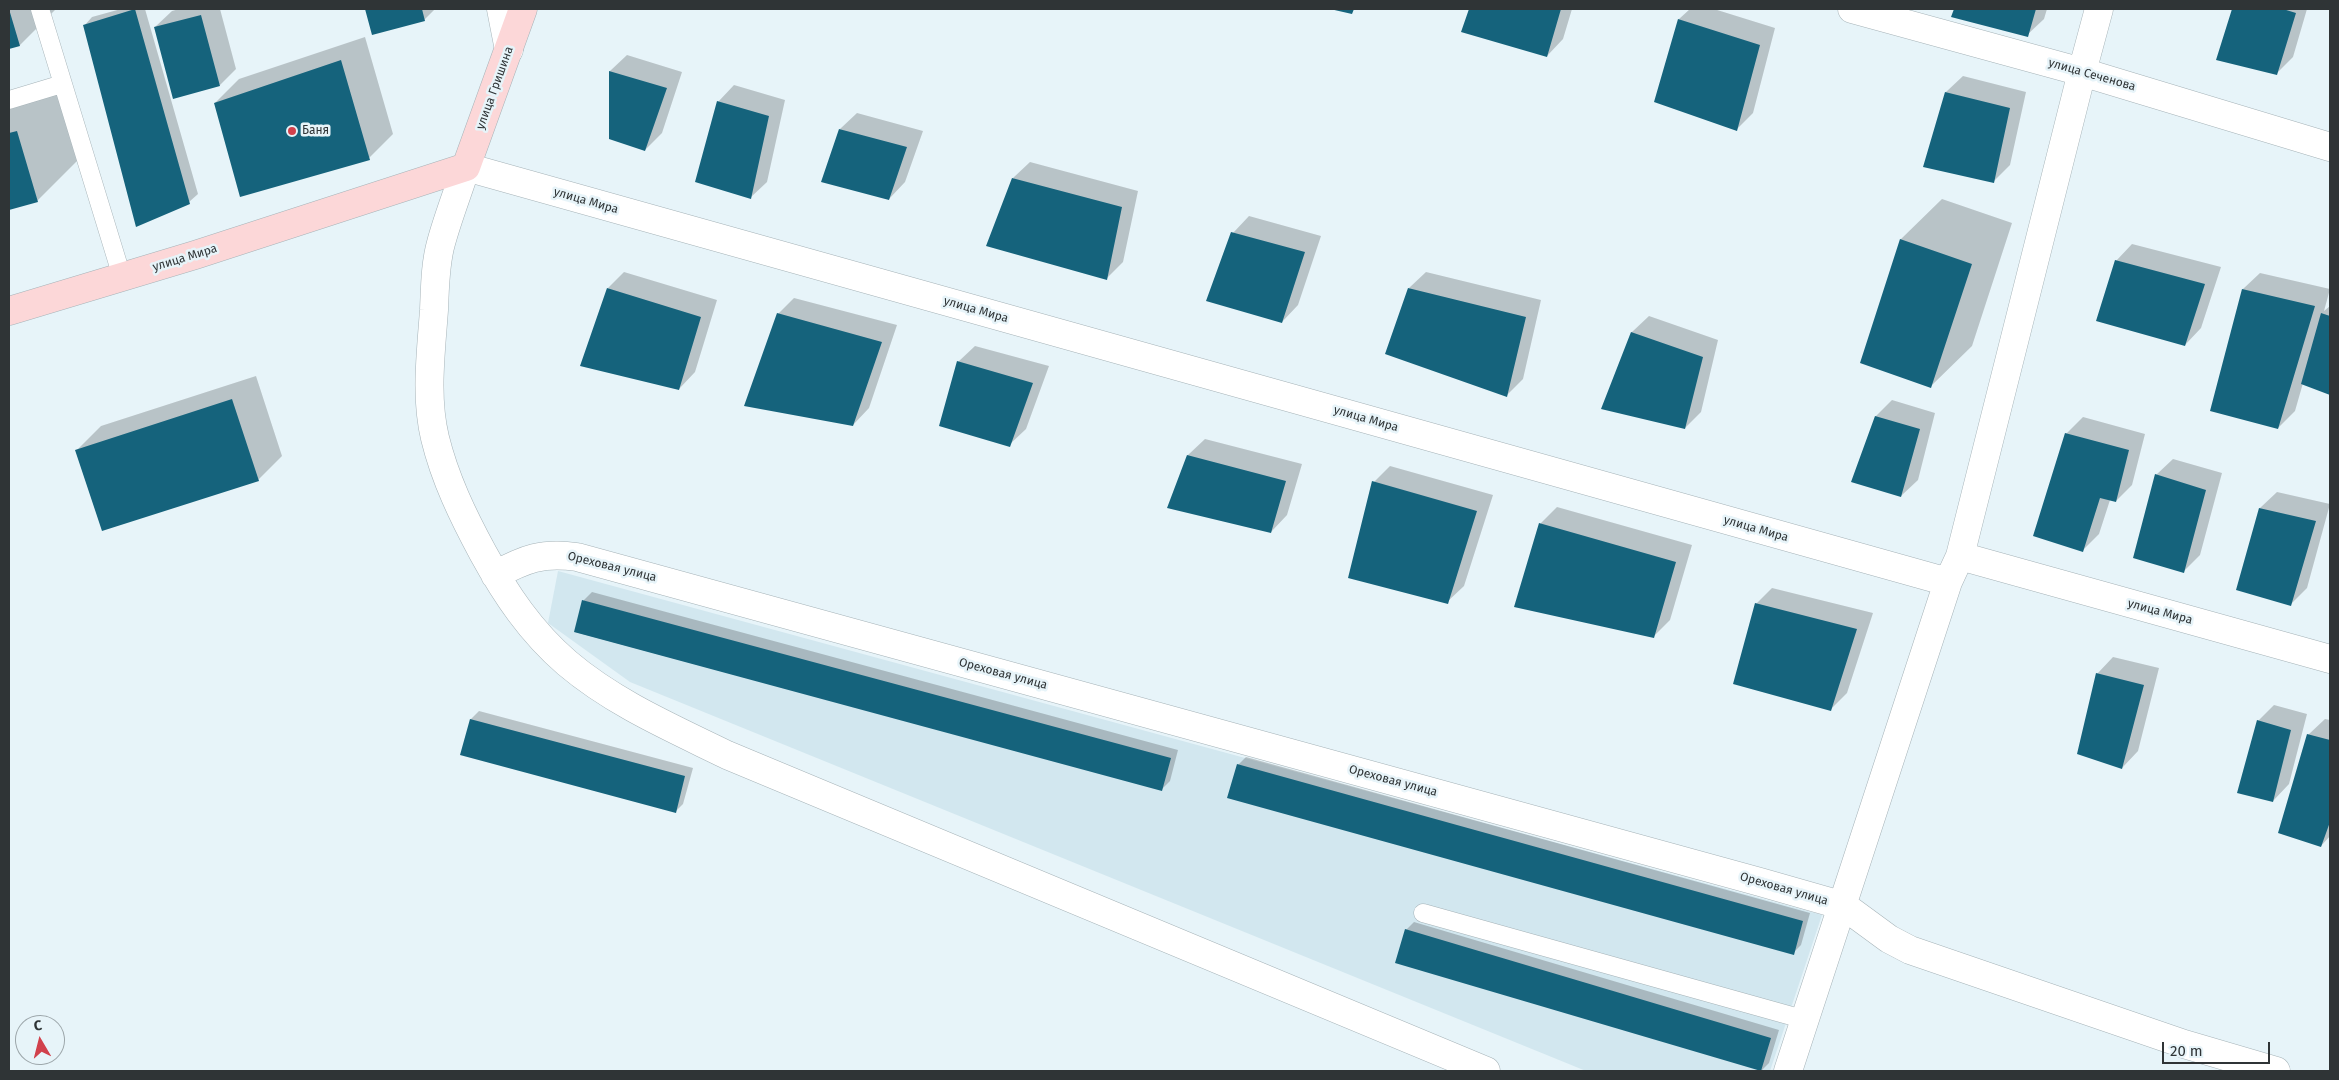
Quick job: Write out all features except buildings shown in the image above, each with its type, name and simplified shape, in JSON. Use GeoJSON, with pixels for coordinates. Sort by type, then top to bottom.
{"type":"FeatureCollection","features":[{"type":"Feature","properties":{"kind":"street"},"geometry":{"type":"LineString","coordinates":[[501,9],[509,50]]}},
{"type":"Feature","properties":{"kind":"street","name":"улица Гришина"},"geometry":{"type":"LineString","coordinates":[[466,167],[523,9]]}},
{"type":"Feature","properties":{"kind":"street","name":"улица Сеченова"},"geometry":{"type":"LineString","coordinates":[[1852,9],[2082,72],[2330,147]]}},
{"type":"Feature","properties":{"kind":"street"},"geometry":{"type":"LineString","coordinates":[[1788,1071],[1844,906],[1948,582],[1960,556],[2082,72],[2100,9]]}},
{"type":"Feature","properties":{"kind":"street"},"geometry":{"type":"LineString","coordinates":[[466,167],[441,244],[437,266],[431,348],[430,404],[434,437],[456,500],[495,575],[517,611],[541,639],[568,664],[595,684],[658,721],[736,758],[1486,1071]]}},
{"type":"Feature","properties":{"kind":"street","name":"улица Мира"},"geometry":{"type":"LineString","coordinates":[[9,311],[122,277],[466,167],[1948,582]]}},
{"type":"Feature","properties":{"kind":"street","name":"Ореховая улица"},"geometry":{"type":"LineString","coordinates":[[495,575],[537,556],[556,554],[577,557],[1844,906],[1889,939],[1910,950],[2184,1044],[2276,1071]]}},
{"type":"Feature","properties":{"kind":"street","name":"улица Мира"},"geometry":{"type":"LineString","coordinates":[[1960,556],[2330,659]]}},
{"type":"Feature","properties":{"kind":"lane"},"geometry":{"type":"LineString","coordinates":[[40,9],[122,277]]}},
{"type":"Feature","properties":{"kind":"lane"},"geometry":{"type":"LineString","coordinates":[[9,100],[62,84]]}},
{"type":"Feature","properties":{"kind":"lane"},"geometry":{"type":"LineString","coordinates":[[1423,913],[1806,1020]]}},
{"type":"Feature","properties":{"kind":"shaded area"},"geometry":{"type":"Polygon","coordinates":[[[558,571],[1822,915],[1770,1071],[1586,1071],[630,682],[548,623],[558,571]]]}},
{"type":"Feature","properties":{"kind":"place","name":"Баня"},"geometry":{"type":"Point","coordinates":[292,131]}}]}
